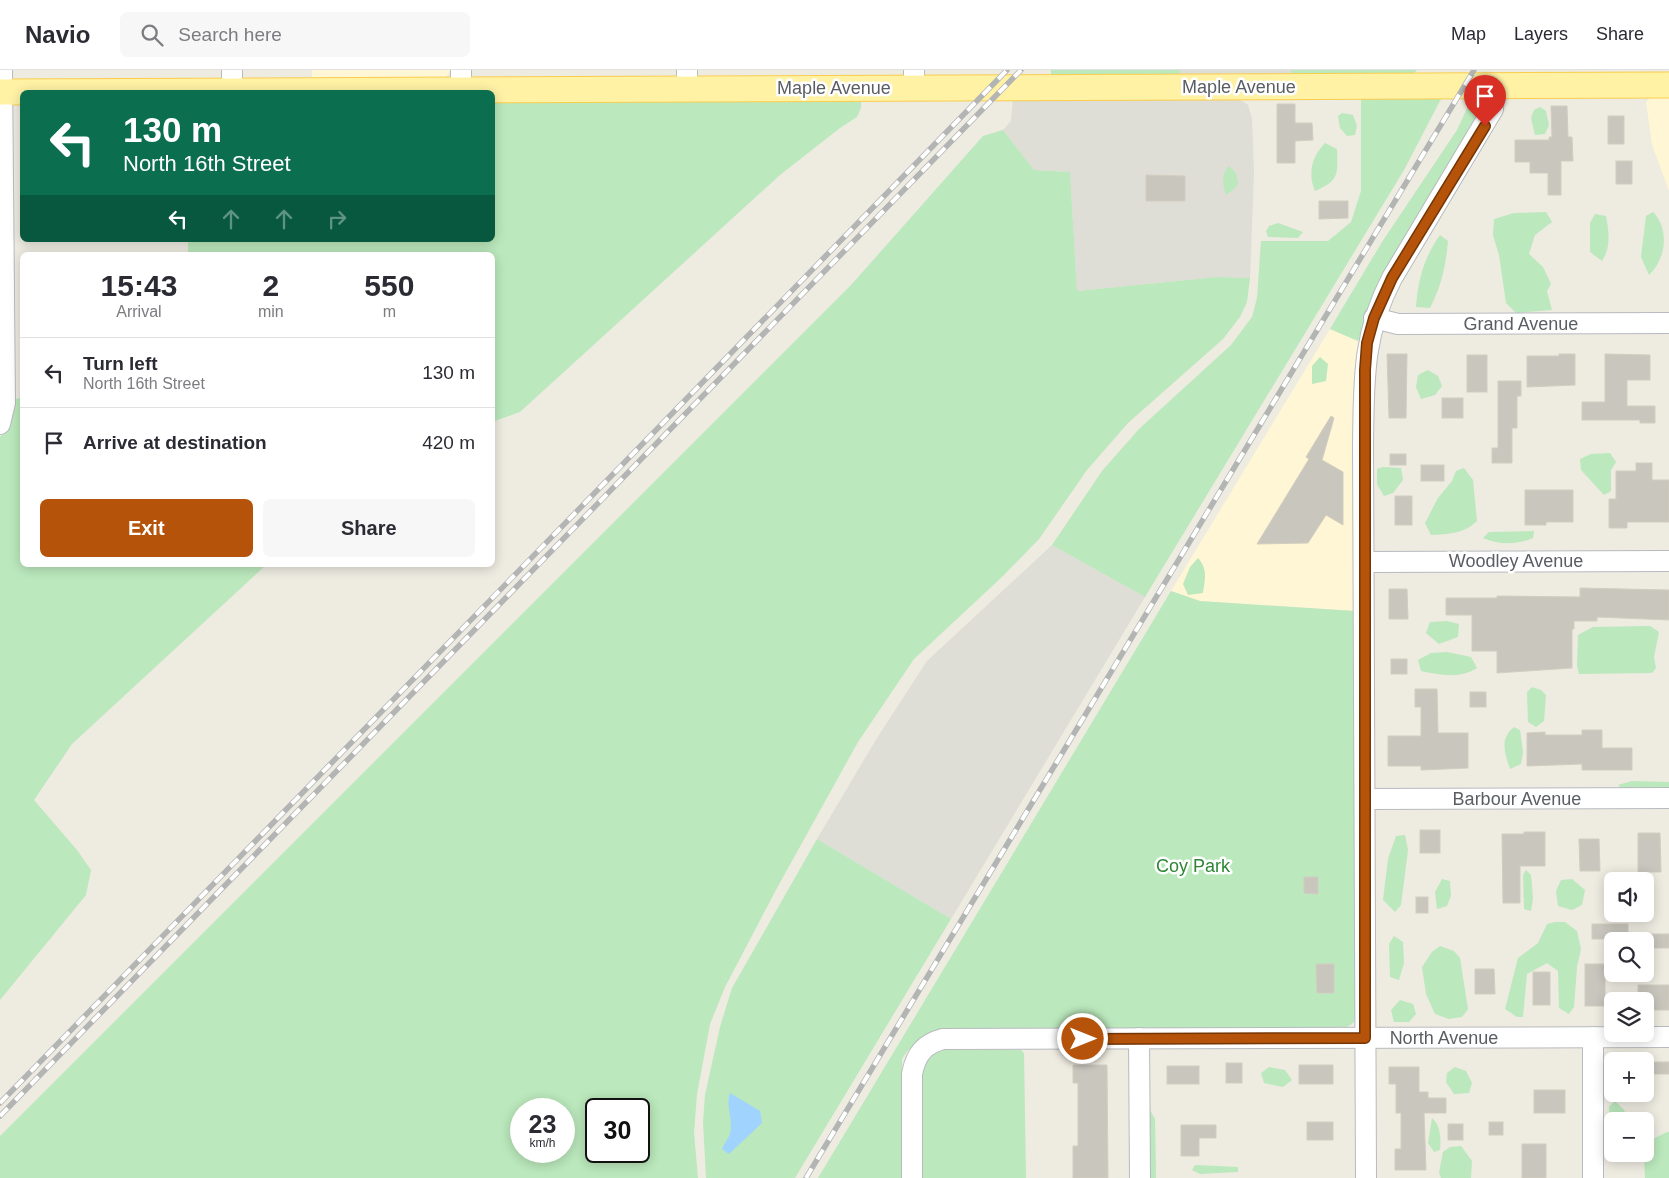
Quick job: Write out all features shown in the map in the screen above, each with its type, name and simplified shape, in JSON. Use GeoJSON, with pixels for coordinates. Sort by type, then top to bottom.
{"type":"FeatureCollection","features":[{"type":"Feature","properties":{"kind":"main road","name":"Maple Avenue"},"geometry":{"type":"LineString","coordinates":[[2,85],[232,80],[914,79],[1494,86],[1669,85]]}},
{"type":"Feature","properties":{"kind":"street"},"geometry":{"type":"LineString","coordinates":[[0,424],[5,403],[2,85]]}},
{"type":"Feature","properties":{"kind":"street"},"geometry":{"type":"LineString","coordinates":[[1366,1178],[1364,562],[1365,370],[1367,343],[1374,318],[1392,278],[1485,126],[1493,109],[1494,86]]}},
{"type":"Feature","properties":{"kind":"street","name":"Grand Avenue"},"geometry":{"type":"LineString","coordinates":[[1374,318],[1398,324],[1669,323]]}},
{"type":"Feature","properties":{"kind":"street","name":"Woodley Avenue"},"geometry":{"type":"LineString","coordinates":[[1364,562],[1669,561]]}},
{"type":"Feature","properties":{"kind":"street","name":"Barbour Avenue"},"geometry":{"type":"LineString","coordinates":[[1365,799],[1669,798]]}},
{"type":"Feature","properties":{"kind":"street"},"geometry":{"type":"LineString","coordinates":[[1593,1037],[1593,1178]]}},
{"type":"Feature","properties":{"kind":"street","name":"North Avenue"},"geometry":{"type":"LineString","coordinates":[[912,1178],[912,1074],[914,1060],[922,1049],[932,1042],[943,1039],[1669,1037]]}},
{"type":"Feature","properties":{"kind":"street"},"geometry":{"type":"LineString","coordinates":[[1139,1038],[1140,1178]]}},
{"type":"Feature","properties":{"kind":"shaded area"},"geometry":{"type":"Polygon","coordinates":[[[312,70],[451,70],[444,80],[312,82],[312,70]]]}},
{"type":"Feature","properties":{"kind":"shaded area"},"geometry":{"type":"Polygon","coordinates":[[[1180,70],[1291,70],[1291,74],[1180,75],[1180,70]]]}},
{"type":"Feature","properties":{"kind":"shaded area"},"geometry":{"type":"Polygon","coordinates":[[[1650,98],[1669,98],[1669,191],[1652,145],[1646,102],[1650,98]]]}},
{"type":"Feature","properties":{"kind":"shaded area"},"geometry":{"type":"Polygon","coordinates":[[[1233,99],[1248,105],[1252,119],[1254,172],[1250,278],[1217,277],[1077,291],[1070,172],[1034,170],[1003,130],[1011,121],[1013,100],[1233,99]]]}},
{"type":"Feature","properties":{"kind":"shaded area"},"geometry":{"type":"Polygon","coordinates":[[[1330,329],[1358,341],[1355,372],[1355,611],[1199,601],[1171,591],[1330,329]]]}},
{"type":"Feature","properties":{"kind":"shaded area"},"geometry":{"type":"Polygon","coordinates":[[[1052,545],[1145,597],[951,919],[817,839],[877,738],[927,661],[1052,545]]]}},
{"type":"Feature","properties":{"kind":"green space"},"geometry":{"type":"Polygon","coordinates":[[[1051,70],[1180,70],[1180,75],[1051,76],[1051,70]]]}},
{"type":"Feature","properties":{"kind":"green space"},"geometry":{"type":"Polygon","coordinates":[[[1291,70],[1417,70],[1413,74],[1291,74],[1291,70]]]}},
{"type":"Feature","properties":{"kind":"green space"},"geometry":{"type":"Polygon","coordinates":[[[861,98],[861,108],[857,117],[780,175],[520,412],[495,421],[495,252],[188,252],[188,242],[495,242],[495,100],[861,98]]]}},
{"type":"Feature","properties":{"kind":"green space"},"geometry":{"type":"Polygon","coordinates":[[[1361,98],[1441,99],[1404,170],[1145,597],[1052,545],[1102,471],[1139,429],[1231,345],[1252,317],[1257,298],[1261,241],[1328,241],[1351,222],[1361,191],[1361,98]]]}},
{"type":"Feature","properties":{"kind":"green space"},"geometry":{"type":"Polygon","coordinates":[[[1469,104],[1477,109],[1478,118],[1377,285],[1358,341],[1330,329],[1382,242],[1457,130],[1469,104]]]}},
{"type":"Feature","properties":{"kind":"green space"},"geometry":{"type":"Polygon","coordinates":[[[1540,107],[1546,111],[1549,125],[1545,134],[1535,135],[1531,118],[1534,110],[1540,107]]]}},
{"type":"Feature","properties":{"kind":"green space"},"geometry":{"type":"Polygon","coordinates":[[[1342,113],[1353,115],[1357,126],[1355,135],[1347,136],[1340,128],[1338,116],[1342,113]]]}},
{"type":"Feature","properties":{"kind":"green space"},"geometry":{"type":"Polygon","coordinates":[[[1003,130],[1034,170],[1070,172],[1077,291],[1217,277],[1250,278],[1247,302],[1240,317],[1223,339],[1128,423],[1087,470],[1039,539],[1003,576],[914,659],[858,742],[777,888],[725,987],[710,1024],[697,1094],[694,1133],[698,1178],[0,1178],[0,1136],[852,284],[983,136],[1003,130]]]}},
{"type":"Feature","properties":{"kind":"green space"},"geometry":{"type":"Polygon","coordinates":[[[1325,143],[1337,149],[1337,171],[1329,184],[1315,191],[1311,172],[1312,166],[1317,154],[1325,143]]]}},
{"type":"Feature","properties":{"kind":"green space"},"geometry":{"type":"Polygon","coordinates":[[[1229,166],[1236,173],[1238,184],[1226,195],[1223,176],[1229,166]]]}},
{"type":"Feature","properties":{"kind":"green space"},"geometry":{"type":"Polygon","coordinates":[[[1546,212],[1552,222],[1535,235],[1529,254],[1543,267],[1551,284],[1547,291],[1552,310],[1516,313],[1506,303],[1499,255],[1493,235],[1494,219],[1514,213],[1546,212]]]}},
{"type":"Feature","properties":{"kind":"green space"},"geometry":{"type":"Polygon","coordinates":[[[1653,212],[1662,226],[1664,243],[1659,260],[1649,275],[1641,257],[1646,216],[1653,212]]]}},
{"type":"Feature","properties":{"kind":"green space"},"geometry":{"type":"Polygon","coordinates":[[[1595,214],[1606,216],[1607,222],[1608,245],[1602,261],[1590,252],[1590,223],[1595,214]]]}},
{"type":"Feature","properties":{"kind":"green space"},"geometry":{"type":"Polygon","coordinates":[[[1278,223],[1303,232],[1298,238],[1268,237],[1266,231],[1269,226],[1278,223]]]}},
{"type":"Feature","properties":{"kind":"green space"},"geometry":{"type":"Polygon","coordinates":[[[1440,235],[1448,241],[1440,284],[1430,308],[1416,307],[1418,287],[1423,269],[1434,243],[1440,235]]]}},
{"type":"Feature","properties":{"kind":"green space"},"geometry":{"type":"Polygon","coordinates":[[[1320,357],[1328,364],[1326,381],[1312,384],[1312,366],[1320,357]]]}},
{"type":"Feature","properties":{"kind":"green space"},"geometry":{"type":"Polygon","coordinates":[[[1428,370],[1438,376],[1442,386],[1435,395],[1421,399],[1416,387],[1418,375],[1428,370]]]}},
{"type":"Feature","properties":{"kind":"green space"},"geometry":{"type":"Polygon","coordinates":[[[20,398],[20,567],[264,567],[72,744],[34,800],[77,850],[91,870],[86,895],[0,1000],[0,437],[12,419],[14,399],[20,398]]]}},
{"type":"Feature","properties":{"kind":"green space"},"geometry":{"type":"Polygon","coordinates":[[[1610,453],[1616,462],[1611,470],[1611,491],[1604,495],[1581,470],[1580,459],[1591,454],[1610,453]]]}},
{"type":"Feature","properties":{"kind":"green space"},"geometry":{"type":"Polygon","coordinates":[[[1383,467],[1401,468],[1403,480],[1393,493],[1384,496],[1377,484],[1377,469],[1383,467]]]}},
{"type":"Feature","properties":{"kind":"green space"},"geometry":{"type":"Polygon","coordinates":[[[1464,468],[1473,480],[1477,521],[1461,531],[1450,534],[1431,535],[1425,523],[1438,498],[1452,481],[1456,471],[1464,468]]]}},
{"type":"Feature","properties":{"kind":"green space"},"geometry":{"type":"Polygon","coordinates":[[[1534,531],[1533,538],[1514,543],[1501,543],[1483,538],[1489,532],[1534,531]]]}},
{"type":"Feature","properties":{"kind":"green space"},"geometry":{"type":"Polygon","coordinates":[[[1198,558],[1205,570],[1203,593],[1188,595],[1183,584],[1190,567],[1198,558]]]}},
{"type":"Feature","properties":{"kind":"green space","name":"Coy Park"},"geometry":{"type":"Polygon","coordinates":[[[1171,591],[1200,601],[1355,611],[1356,1014],[1354,1022],[1346,1027],[1337,1029],[950,1030],[942,1032],[917,1043],[902,1059],[904,1178],[818,1178],[1171,591]]]}},
{"type":"Feature","properties":{"kind":"green space"},"geometry":{"type":"Polygon","coordinates":[[[1447,621],[1459,624],[1458,637],[1439,644],[1426,633],[1430,622],[1447,621]]]}},
{"type":"Feature","properties":{"kind":"green space"},"geometry":{"type":"Polygon","coordinates":[[[1650,626],[1659,632],[1654,657],[1656,668],[1652,673],[1579,674],[1577,666],[1578,635],[1593,627],[1650,626]]]}},
{"type":"Feature","properties":{"kind":"green space"},"geometry":{"type":"Polygon","coordinates":[[[1447,652],[1471,657],[1477,668],[1457,675],[1442,675],[1421,671],[1418,660],[1431,653],[1447,652]]]}},
{"type":"Feature","properties":{"kind":"green space"},"geometry":{"type":"Polygon","coordinates":[[[1532,687],[1541,690],[1546,695],[1544,721],[1536,727],[1528,722],[1527,692],[1532,687]]]}},
{"type":"Feature","properties":{"kind":"green space"},"geometry":{"type":"Polygon","coordinates":[[[1514,727],[1520,730],[1523,752],[1521,764],[1510,769],[1505,752],[1505,741],[1506,736],[1514,727]]]}},
{"type":"Feature","properties":{"kind":"green space"},"geometry":{"type":"Polygon","coordinates":[[[1632,781],[1669,782],[1669,787],[1621,788],[1618,785],[1632,781]]]}},
{"type":"Feature","properties":{"kind":"green space"},"geometry":{"type":"Polygon","coordinates":[[[1405,835],[1408,850],[1401,905],[1395,912],[1383,900],[1388,859],[1396,836],[1405,835]]]}},
{"type":"Feature","properties":{"kind":"green space"},"geometry":{"type":"Polygon","coordinates":[[[817,839],[951,919],[795,1178],[706,1178],[703,1122],[705,1095],[720,1027],[732,988],[817,839]]]}},
{"type":"Feature","properties":{"kind":"green space"},"geometry":{"type":"Polygon","coordinates":[[[1526,870],[1531,875],[1533,898],[1531,911],[1524,909],[1523,875],[1526,870]]]}},
{"type":"Feature","properties":{"kind":"green space"},"geometry":{"type":"Polygon","coordinates":[[[1442,879],[1450,881],[1451,896],[1447,906],[1437,909],[1435,892],[1442,879]]]}},
{"type":"Feature","properties":{"kind":"green space"},"geometry":{"type":"Polygon","coordinates":[[[1572,879],[1585,890],[1582,905],[1572,910],[1558,906],[1556,891],[1561,880],[1572,879]]]}},
{"type":"Feature","properties":{"kind":"green space"},"geometry":{"type":"Polygon","coordinates":[[[1565,922],[1577,931],[1581,949],[1577,967],[1574,1007],[1569,1014],[1559,1008],[1558,971],[1547,963],[1527,974],[1523,1017],[1517,1017],[1505,1009],[1518,958],[1538,943],[1547,924],[1565,922]]]}},
{"type":"Feature","properties":{"kind":"green space"},"geometry":{"type":"Polygon","coordinates":[[[1394,936],[1403,942],[1404,963],[1399,980],[1390,977],[1389,944],[1394,936]]]}},
{"type":"Feature","properties":{"kind":"green space"},"geometry":{"type":"Polygon","coordinates":[[[1440,946],[1454,951],[1460,958],[1468,1009],[1462,1017],[1449,1019],[1435,1014],[1426,994],[1422,967],[1432,952],[1440,946]]]}},
{"type":"Feature","properties":{"kind":"green space"},"geometry":{"type":"Polygon","coordinates":[[[1400,1000],[1413,1004],[1416,1014],[1409,1022],[1394,1022],[1391,1010],[1400,1000]]]}},
{"type":"Feature","properties":{"kind":"green space"},"geometry":{"type":"Polygon","coordinates":[[[944,1050],[1021,1050],[1024,1053],[1026,1178],[921,1178],[921,1073],[929,1058],[944,1050]]]}},
{"type":"Feature","properties":{"kind":"green space"},"geometry":{"type":"Polygon","coordinates":[[[1269,1067],[1285,1070],[1292,1080],[1283,1087],[1264,1083],[1261,1073],[1269,1067]]]}},
{"type":"Feature","properties":{"kind":"green space"},"geometry":{"type":"Polygon","coordinates":[[[1455,1067],[1466,1071],[1472,1083],[1469,1093],[1454,1094],[1446,1082],[1447,1073],[1455,1067]]]}},
{"type":"Feature","properties":{"kind":"green space"},"geometry":{"type":"Polygon","coordinates":[[[1616,1102],[1625,1112],[1609,1112],[1609,1107],[1616,1102]]]}},
{"type":"Feature","properties":{"kind":"green space"},"geometry":{"type":"Polygon","coordinates":[[[1150,1110],[1155,1119],[1156,1178],[1150,1178],[1150,1110]]]}},
{"type":"Feature","properties":{"kind":"green space"},"geometry":{"type":"Polygon","coordinates":[[[1432,1118],[1439,1129],[1440,1137],[1440,1150],[1434,1152],[1428,1143],[1432,1118]]]}},
{"type":"Feature","properties":{"kind":"green space"},"geometry":{"type":"Polygon","coordinates":[[[1669,1132],[1669,1178],[1645,1178],[1644,1162],[1654,1162],[1654,1138],[1669,1132]]]}},
{"type":"Feature","properties":{"kind":"green space"},"geometry":{"type":"Polygon","coordinates":[[[1461,1146],[1472,1161],[1471,1178],[1441,1178],[1439,1173],[1443,1152],[1450,1147],[1461,1146]]]}},
{"type":"Feature","properties":{"kind":"green space"},"geometry":{"type":"Polygon","coordinates":[[[1195,1165],[1238,1167],[1238,1172],[1200,1174],[1192,1170],[1195,1165]]]}},
{"type":"Feature","properties":{"kind":"water"},"geometry":{"type":"Polygon","coordinates":[[[730,1093],[760,1111],[762,1123],[729,1154],[722,1149],[731,1129],[728,1103],[730,1093]]]}},
{"type":"Feature","properties":{"kind":"building"},"geometry":{"type":"Polygon","coordinates":[[[1277,104],[1295,104],[1295,123],[1312,123],[1313,140],[1295,141],[1295,163],[1277,163],[1277,104]]]}},
{"type":"Feature","properties":{"kind":"building"},"geometry":{"type":"Polygon","coordinates":[[[1551,106],[1567,106],[1568,137],[1572,137],[1573,161],[1561,161],[1561,195],[1548,195],[1548,173],[1530,173],[1530,162],[1515,162],[1515,140],[1549,140],[1549,137],[1552,137],[1551,106]]]}},
{"type":"Feature","properties":{"kind":"building"},"geometry":{"type":"Polygon","coordinates":[[[1608,116],[1624,116],[1624,144],[1608,144],[1608,116]]]}},
{"type":"Feature","properties":{"kind":"building"},"geometry":{"type":"Polygon","coordinates":[[[1616,161],[1632,161],[1632,184],[1616,184],[1616,161]]]}},
{"type":"Feature","properties":{"kind":"building"},"geometry":{"type":"Polygon","coordinates":[[[1146,175],[1185,176],[1185,201],[1146,201],[1146,175]]]}},
{"type":"Feature","properties":{"kind":"building"},"geometry":{"type":"Polygon","coordinates":[[[1319,201],[1348,201],[1348,218],[1319,219],[1319,201]]]}},
{"type":"Feature","properties":{"kind":"building"},"geometry":{"type":"Polygon","coordinates":[[[1387,354],[1407,354],[1406,418],[1389,418],[1387,354]]]}},
{"type":"Feature","properties":{"kind":"building"},"geometry":{"type":"Polygon","coordinates":[[[1559,354],[1575,354],[1575,385],[1527,387],[1527,356],[1559,356],[1559,354]]]}},
{"type":"Feature","properties":{"kind":"building"},"geometry":{"type":"Polygon","coordinates":[[[1605,354],[1650,355],[1650,380],[1627,380],[1627,406],[1655,406],[1655,423],[1640,423],[1640,420],[1582,420],[1582,402],[1605,402],[1605,354]]]}},
{"type":"Feature","properties":{"kind":"building"},"geometry":{"type":"Polygon","coordinates":[[[1467,355],[1487,355],[1487,392],[1467,392],[1467,355]]]}},
{"type":"Feature","properties":{"kind":"building"},"geometry":{"type":"Polygon","coordinates":[[[1498,381],[1521,381],[1521,396],[1517,396],[1517,428],[1512,428],[1512,463],[1492,463],[1492,448],[1498,448],[1498,381]]]}},
{"type":"Feature","properties":{"kind":"building"},"geometry":{"type":"Polygon","coordinates":[[[1442,398],[1463,398],[1463,418],[1442,418],[1442,398]]]}},
{"type":"Feature","properties":{"kind":"building"},"geometry":{"type":"Polygon","coordinates":[[[1331,416],[1334,418],[1322,460],[1343,472],[1343,525],[1326,515],[1308,543],[1257,544],[1309,459],[1306,457],[1331,416]]]}},
{"type":"Feature","properties":{"kind":"building"},"geometry":{"type":"Polygon","coordinates":[[[1390,454],[1406,454],[1406,465],[1390,465],[1390,454]]]}},
{"type":"Feature","properties":{"kind":"building"},"geometry":{"type":"Polygon","coordinates":[[[1636,463],[1652,463],[1652,480],[1669,480],[1669,522],[1627,522],[1627,528],[1609,528],[1609,499],[1616,499],[1616,471],[1636,471],[1636,463]]]}},
{"type":"Feature","properties":{"kind":"building"},"geometry":{"type":"Polygon","coordinates":[[[1421,465],[1444,465],[1444,481],[1421,481],[1421,465]]]}},
{"type":"Feature","properties":{"kind":"building"},"geometry":{"type":"Polygon","coordinates":[[[1525,490],[1573,490],[1573,522],[1546,522],[1546,525],[1525,525],[1525,490]]]}},
{"type":"Feature","properties":{"kind":"building"},"geometry":{"type":"Polygon","coordinates":[[[1395,496],[1412,496],[1412,525],[1395,525],[1395,496]]]}},
{"type":"Feature","properties":{"kind":"building"},"geometry":{"type":"Polygon","coordinates":[[[1580,588],[1669,590],[1669,620],[1597,617],[1597,621],[1574,621],[1574,629],[1572,629],[1572,668],[1497,673],[1497,651],[1472,651],[1472,615],[1446,615],[1446,598],[1497,598],[1497,596],[1580,597],[1580,588]]]}},
{"type":"Feature","properties":{"kind":"building"},"geometry":{"type":"Polygon","coordinates":[[[1389,589],[1407,589],[1408,619],[1389,619],[1389,589]]]}},
{"type":"Feature","properties":{"kind":"building"},"geometry":{"type":"Polygon","coordinates":[[[1391,659],[1407,659],[1407,674],[1391,674],[1391,659]]]}},
{"type":"Feature","properties":{"kind":"building"},"geometry":{"type":"Polygon","coordinates":[[[1415,689],[1437,689],[1438,733],[1468,733],[1468,768],[1421,770],[1421,766],[1388,766],[1388,736],[1421,736],[1421,707],[1415,707],[1415,689]]]}},
{"type":"Feature","properties":{"kind":"building"},"geometry":{"type":"Polygon","coordinates":[[[1470,692],[1486,692],[1486,707],[1470,707],[1470,692]]]}},
{"type":"Feature","properties":{"kind":"building"},"geometry":{"type":"Polygon","coordinates":[[[1582,730],[1602,730],[1602,748],[1632,748],[1632,770],[1582,770],[1582,764],[1527,766],[1527,733],[1545,732],[1545,735],[1582,735],[1582,730]]]}},
{"type":"Feature","properties":{"kind":"building"},"geometry":{"type":"Polygon","coordinates":[[[1420,830],[1440,830],[1440,853],[1420,853],[1420,830]]]}},
{"type":"Feature","properties":{"kind":"building"},"geometry":{"type":"Polygon","coordinates":[[[1524,832],[1545,832],[1545,866],[1520,866],[1520,903],[1503,903],[1502,834],[1524,834],[1524,832]]]}},
{"type":"Feature","properties":{"kind":"building"},"geometry":{"type":"Polygon","coordinates":[[[1638,833],[1660,833],[1661,872],[1638,872],[1638,833]]]}},
{"type":"Feature","properties":{"kind":"building"},"geometry":{"type":"Polygon","coordinates":[[[1579,839],[1599,839],[1600,871],[1580,871],[1579,839]]]}},
{"type":"Feature","properties":{"kind":"building"},"geometry":{"type":"Polygon","coordinates":[[[1304,877],[1318,877],[1318,894],[1304,893],[1304,877]]]}},
{"type":"Feature","properties":{"kind":"building"},"geometry":{"type":"Polygon","coordinates":[[[1416,897],[1428,897],[1428,913],[1416,913],[1416,897]]]}},
{"type":"Feature","properties":{"kind":"building"},"geometry":{"type":"Polygon","coordinates":[[[1592,924],[1628,924],[1628,932],[1604,932],[1604,939],[1592,939],[1592,924]]]}},
{"type":"Feature","properties":{"kind":"building"},"geometry":{"type":"Polygon","coordinates":[[[1654,934],[1669,934],[1669,948],[1654,948],[1654,934]]]}},
{"type":"Feature","properties":{"kind":"building"},"geometry":{"type":"Polygon","coordinates":[[[1316,964],[1334,964],[1334,993],[1317,993],[1316,964]]]}},
{"type":"Feature","properties":{"kind":"building"},"geometry":{"type":"Polygon","coordinates":[[[1585,964],[1604,964],[1604,1006],[1585,1006],[1585,964]]]}},
{"type":"Feature","properties":{"kind":"building"},"geometry":{"type":"Polygon","coordinates":[[[1475,969],[1494,969],[1495,994],[1475,994],[1475,969]]]}},
{"type":"Feature","properties":{"kind":"building"},"geometry":{"type":"Polygon","coordinates":[[[1533,972],[1550,972],[1550,1005],[1533,1005],[1533,972]]]}},
{"type":"Feature","properties":{"kind":"building"},"geometry":{"type":"Polygon","coordinates":[[[1638,985],[1669,985],[1669,1010],[1654,1010],[1654,992],[1638,992],[1638,985]]]}},
{"type":"Feature","properties":{"kind":"building"},"geometry":{"type":"Polygon","coordinates":[[[1654,1062],[1669,1062],[1669,1074],[1654,1074],[1654,1062]]]}},
{"type":"Feature","properties":{"kind":"building"},"geometry":{"type":"Polygon","coordinates":[[[1226,1063],[1242,1063],[1242,1083],[1226,1083],[1226,1063]]]}},
{"type":"Feature","properties":{"kind":"building"},"geometry":{"type":"Polygon","coordinates":[[[1073,1065],[1107,1065],[1108,1178],[1073,1178],[1073,1146],[1078,1146],[1078,1083],[1073,1083],[1073,1065]]]}},
{"type":"Feature","properties":{"kind":"building"},"geometry":{"type":"Polygon","coordinates":[[[1299,1065],[1333,1065],[1333,1084],[1299,1084],[1299,1065]]]}},
{"type":"Feature","properties":{"kind":"building"},"geometry":{"type":"Polygon","coordinates":[[[1167,1066],[1199,1066],[1199,1084],[1167,1084],[1167,1066]]]}},
{"type":"Feature","properties":{"kind":"building"},"geometry":{"type":"Polygon","coordinates":[[[1389,1067],[1419,1067],[1419,1092],[1428,1092],[1428,1098],[1446,1098],[1446,1113],[1424,1113],[1426,1170],[1395,1170],[1395,1149],[1401,1149],[1401,1113],[1396,1113],[1396,1084],[1389,1084],[1389,1067]]]}},
{"type":"Feature","properties":{"kind":"building"},"geometry":{"type":"Polygon","coordinates":[[[1534,1090],[1565,1090],[1565,1113],[1534,1113],[1534,1090]]]}},
{"type":"Feature","properties":{"kind":"building"},"geometry":{"type":"Polygon","coordinates":[[[1307,1122],[1333,1122],[1333,1140],[1307,1140],[1307,1122]]]}},
{"type":"Feature","properties":{"kind":"building"},"geometry":{"type":"Polygon","coordinates":[[[1489,1122],[1503,1122],[1503,1135],[1489,1135],[1489,1122]]]}},
{"type":"Feature","properties":{"kind":"building"},"geometry":{"type":"Polygon","coordinates":[[[1448,1124],[1463,1124],[1463,1140],[1448,1140],[1448,1124]]]}},
{"type":"Feature","properties":{"kind":"building"},"geometry":{"type":"Polygon","coordinates":[[[1181,1125],[1216,1125],[1216,1138],[1199,1138],[1199,1156],[1181,1156],[1181,1125]]]}},
{"type":"Feature","properties":{"kind":"building"},"geometry":{"type":"Polygon","coordinates":[[[1522,1144],[1546,1144],[1546,1178],[1522,1178],[1522,1144]]]}},
{"type":"Feature","properties":{"kind":"railway"},"geometry":{"type":"LineString","coordinates":[[0,1103],[1007,70]]}},
{"type":"Feature","properties":{"kind":"railway"},"geometry":{"type":"LineString","coordinates":[[0,1116],[1021,70]]}},
{"type":"Feature","properties":{"kind":"railway"},"geometry":{"type":"LineString","coordinates":[[806,1178],[1474,70]]}},
{"type":"Feature","properties":{"kind":"route"},"geometry":{"type":"LineString","coordinates":[[1083,1039],[1365,1038],[1363,445],[1367,343],[1382,296],[1485,126]]}}]}
